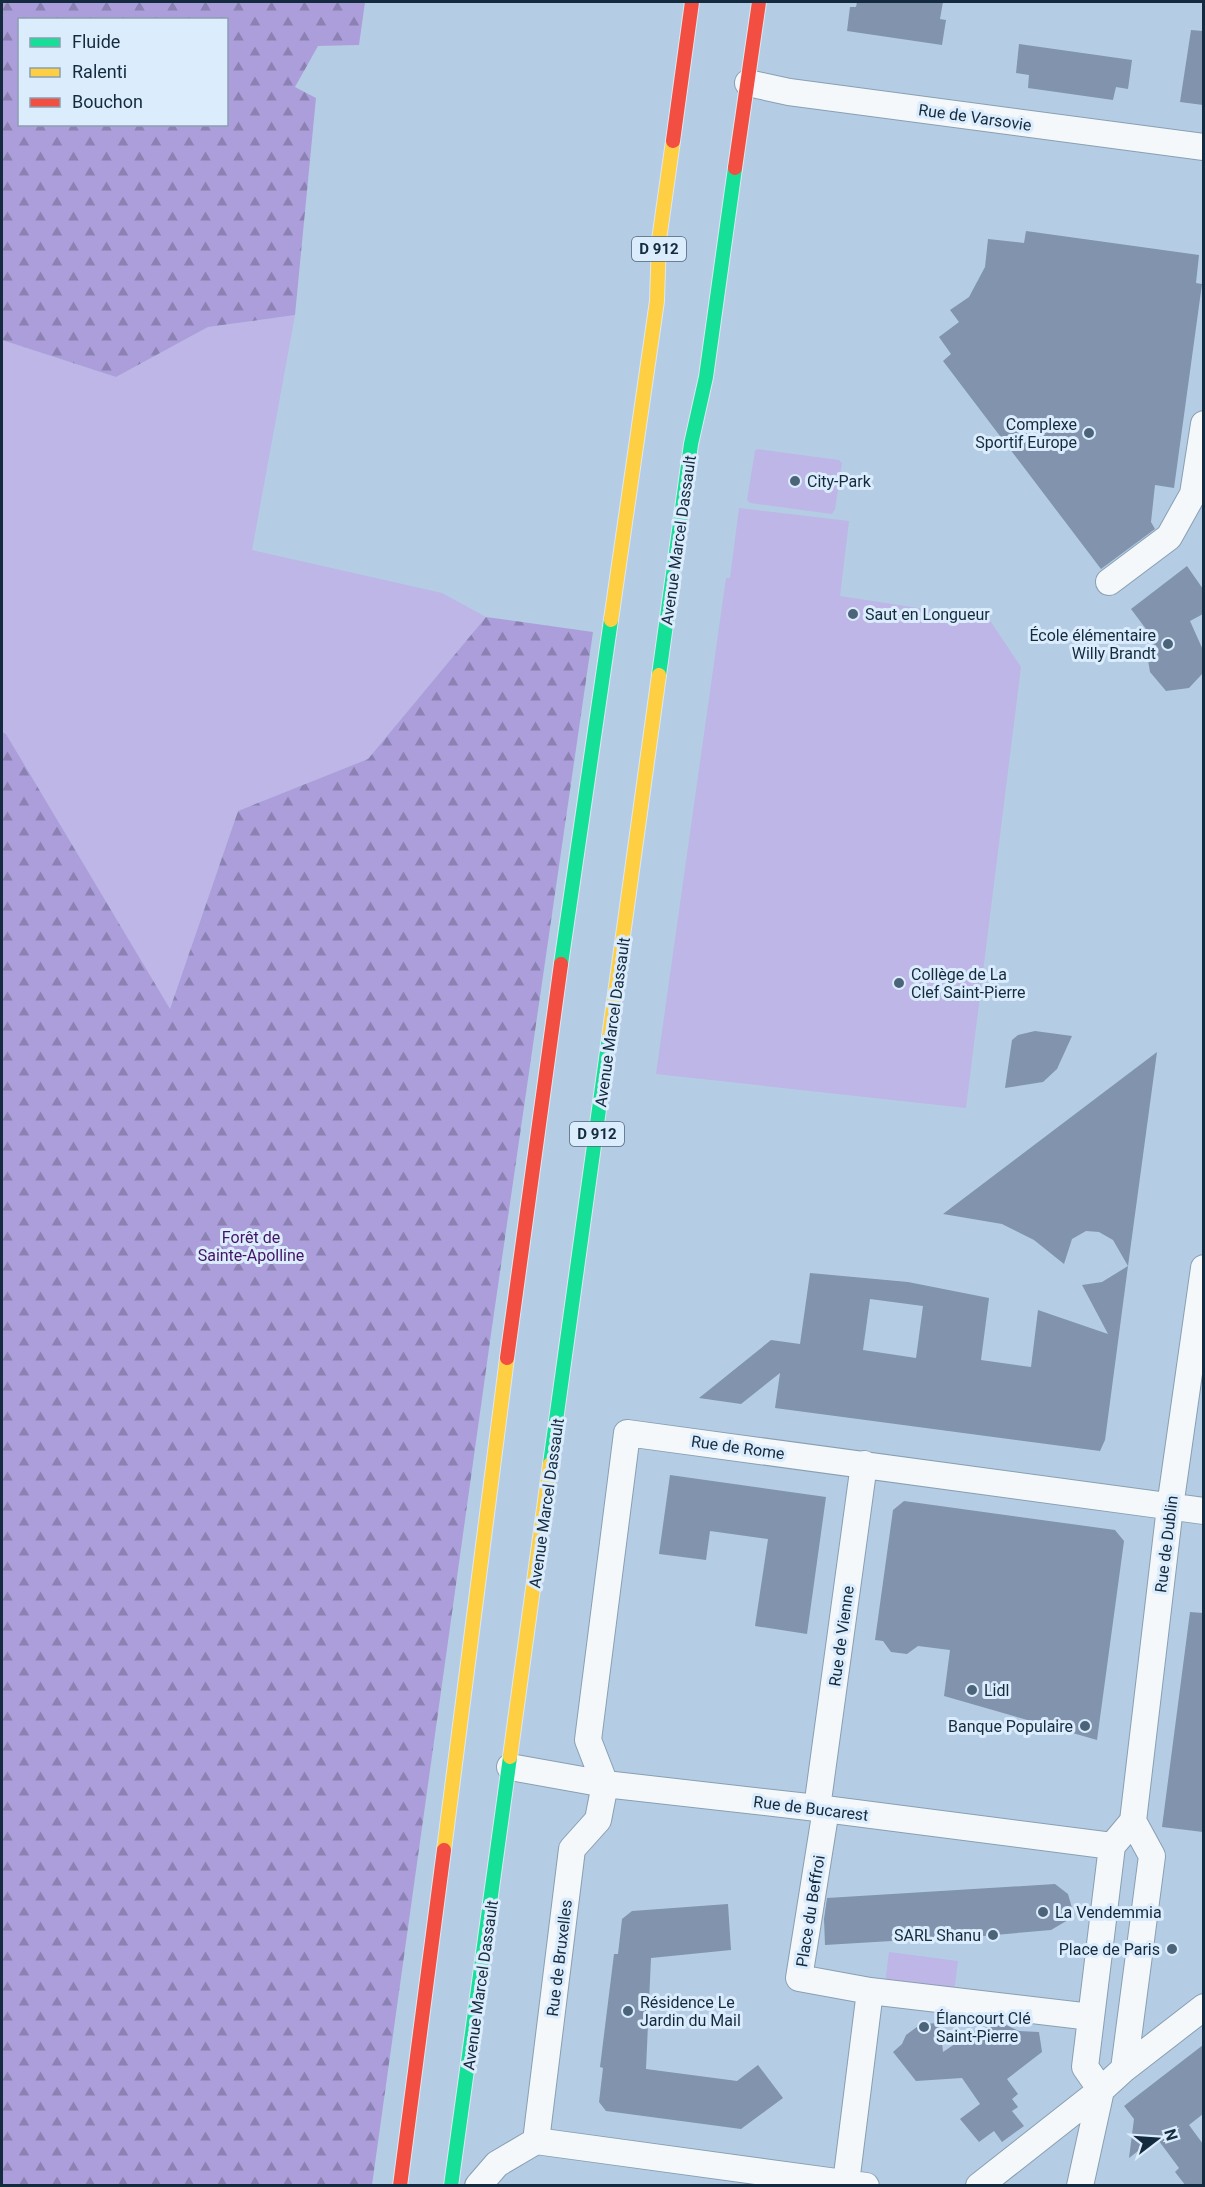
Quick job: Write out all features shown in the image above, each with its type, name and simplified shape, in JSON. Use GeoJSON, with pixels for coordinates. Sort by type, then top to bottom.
{"type":"FeatureCollection","features":[{"type":"Feature","properties":{"kind":"main road","name":"D 912"},"geometry":{"type":"LineString","coordinates":[[400,2186],[531,1173],[657,301],[659,240],[692,2]]}},
{"type":"Feature","properties":{"kind":"main road","name":"Avenue Marcel Dassault"},"geometry":{"type":"LineString","coordinates":[[452,2186],[691,444],[706,377],[759,2]]}},
{"type":"Feature","properties":{"kind":"street","name":"Rue de Varsovie"},"geometry":{"type":"LineString","coordinates":[[748,83],[789,92],[1203,147]]}},
{"type":"Feature","properties":{"kind":"street"},"geometry":{"type":"LineString","coordinates":[[1109,582],[1169,537],[1194,494],[1203,424]]}},
{"type":"Feature","properties":{"kind":"street","name":"Rue de Dublin"},"geometry":{"type":"LineString","coordinates":[[1133,1821],[1170,1507],[1203,1268]]}},
{"type":"Feature","properties":{"kind":"street","name":"Rue de Rome"},"geometry":{"type":"LineString","coordinates":[[605,1784],[588,1740],[627,1432],[1203,1511]]}},
{"type":"Feature","properties":{"kind":"street","name":"Rue de Vienne"},"geometry":{"type":"LineString","coordinates":[[821,1808],[864,1464]]}},
{"type":"Feature","properties":{"kind":"street","name":"Rue de Bucarest"},"geometry":{"type":"LineString","coordinates":[[510,1767],[605,1784],[821,1808],[1112,1846]]}},
{"type":"Feature","properties":{"kind":"street","name":"Rue de Bruxelles"},"geometry":{"type":"LineString","coordinates":[[536,2141],[572,1850],[598,1820],[605,1784]]}},
{"type":"Feature","properties":{"kind":"street","name":"Place du Beffroi"},"geometry":{"type":"LineString","coordinates":[[821,1808],[799,1978],[870,1991],[1092,2017]]}},
{"type":"Feature","properties":{"kind":"street"},"geometry":{"type":"LineString","coordinates":[[1080,2186],[1101,2090],[1085,2067],[1112,1846],[1133,1821],[1152,1856],[1124,2069]]}},
{"type":"Feature","properties":{"kind":"street"},"geometry":{"type":"LineString","coordinates":[[478,2186],[497,2164],[536,2141],[856,2184],[870,1991]]}},
{"type":"Feature","properties":{"kind":"street"},"geometry":{"type":"LineString","coordinates":[[979,2186],[1203,2007]]}},
{"type":"Feature","properties":{"kind":"shaded area"},"geometry":{"type":"Polygon","coordinates":[[[295,315],[252,550],[442,593],[486,617],[368,759],[238,811],[170,1010],[6,734],[2,732],[2,340],[116,377],[208,327],[295,315]]]}},
{"type":"Feature","properties":{"kind":"shaded area","name":"City-Park"},"geometry":{"type":"Polygon","coordinates":[[[757,449],[839,460],[842,463],[835,509],[832,514],[750,503],[747,500],[757,449]]]}},
{"type":"Feature","properties":{"kind":"shaded area"},"geometry":{"type":"Polygon","coordinates":[[[739,508],[849,521],[840,596],[989,619],[1021,667],[966,1108],[656,1074],[726,578],[730,578],[739,508]]]}},
{"type":"Feature","properties":{"kind":"shaded area"},"geometry":{"type":"Polygon","coordinates":[[[889,1952],[958,1961],[952,2008],[883,1999],[889,1952]]]}},
{"type":"Feature","properties":{"kind":"green space"},"geometry":{"type":"Polygon","coordinates":[[[2,2],[365,2],[359,45],[318,46],[295,87],[316,98],[295,315],[208,327],[116,377],[2,340],[2,2]]]}},
{"type":"Feature","properties":{"kind":"green space","name":"Forêt de Sainte-Apolline"},"geometry":{"type":"Polygon","coordinates":[[[486,617],[593,632],[492,1327],[372,2185],[2,2185],[2,732],[6,734],[170,1009],[238,811],[368,759],[486,617]]]}},
{"type":"Feature","properties":{"kind":"building"},"geometry":{"type":"Polygon","coordinates":[[[857,2],[943,2],[940,19],[946,20],[942,45],[847,31],[850,7],[856,7],[857,2]]]}},
{"type":"Feature","properties":{"kind":"building"},"geometry":{"type":"Polygon","coordinates":[[[1191,30],[1203,31],[1203,105],[1180,102],[1191,30]]]}},
{"type":"Feature","properties":{"kind":"building"},"geometry":{"type":"Polygon","coordinates":[[[1019,44],[1132,60],[1128,89],[1116,87],[1113,100],[1028,88],[1029,75],[1016,73],[1019,44]]]}},
{"type":"Feature","properties":{"kind":"building","name":"Complexe Sportif Europe"},"geometry":{"type":"Polygon","coordinates":[[[1026,231],[1199,255],[1196,283],[1202,284],[1174,488],[1155,485],[1151,522],[1155,529],[1101,569],[943,361],[951,354],[939,337],[959,322],[950,310],[969,297],[985,267],[988,239],[1024,243],[1026,231]]]}},
{"type":"Feature","properties":{"kind":"building"},"geometry":{"type":"Polygon","coordinates":[[[1187,566],[1203,589],[1203,614],[1190,621],[1203,650],[1203,673],[1189,688],[1166,691],[1150,672],[1148,660],[1155,641],[1131,609],[1187,566]]]}},
{"type":"Feature","properties":{"kind":"building"},"geometry":{"type":"Polygon","coordinates":[[[1035,1031],[1072,1036],[1057,1069],[1043,1082],[1005,1088],[1012,1040],[1018,1035],[1035,1031]]]}},
{"type":"Feature","properties":{"kind":"building"},"geometry":{"type":"Polygon","coordinates":[[[1157,1052],[1128,1266],[1113,1240],[1099,1232],[1086,1231],[1072,1239],[1064,1264],[1034,1240],[1002,1224],[943,1214],[1157,1052]]]}},
{"type":"Feature","properties":{"kind":"building"},"geometry":{"type":"Polygon","coordinates":[[[1128,1266],[1105,1440],[1100,1451],[775,1408],[780,1373],[741,1404],[699,1398],[771,1340],[800,1344],[810,1273],[908,1282],[989,1298],[981,1360],[1031,1367],[1038,1310],[1108,1334],[1082,1285],[1102,1282],[1128,1266]],[[870,1299],[863,1350],[916,1358],[923,1306],[870,1299]]]}},
{"type":"Feature","properties":{"kind":"building"},"geometry":{"type":"Polygon","coordinates":[[[670,1475],[826,1497],[807,1634],[755,1626],[768,1539],[710,1531],[706,1560],[659,1554],[670,1475]]]}},
{"type":"Feature","properties":{"kind":"building"},"geometry":{"type":"Polygon","coordinates":[[[904,1501],[1115,1530],[1124,1541],[1097,1740],[944,1696],[950,1650],[918,1646],[907,1654],[891,1652],[883,1641],[875,1640],[893,1510],[904,1501]]]}},
{"type":"Feature","properties":{"kind":"building"},"geometry":{"type":"Polygon","coordinates":[[[1190,1612],[1203,1613],[1203,1832],[1162,1827],[1190,1612]]]}},
{"type":"Feature","properties":{"kind":"building"},"geometry":{"type":"Polygon","coordinates":[[[1055,1884],[1068,1894],[1072,1908],[1068,1920],[1051,1930],[925,1941],[925,1939],[825,1945],[824,1919],[827,1898],[1055,1884]]]}},
{"type":"Feature","properties":{"kind":"building","name":"Résidence Le Jardin du Mail"},"geometry":{"type":"Polygon","coordinates":[[[728,1904],[731,1950],[651,1958],[646,2069],[737,2081],[758,2065],[783,2098],[741,2129],[606,2111],[599,2102],[603,2068],[600,2067],[614,1954],[618,1954],[622,1919],[632,1911],[728,1904]]]}},
{"type":"Feature","properties":{"kind":"building"},"geometry":{"type":"Polygon","coordinates":[[[940,2023],[943,2052],[974,2031],[994,2025],[1006,2025],[1019,2031],[1039,2032],[1042,2052],[1007,2079],[1018,2094],[1012,2099],[1018,2107],[1012,2111],[1024,2126],[1002,2142],[994,2131],[979,2142],[960,2119],[980,2104],[962,2078],[916,2081],[893,2052],[902,2044],[906,2035],[921,2024],[940,2023]]]}},
{"type":"Feature","properties":{"kind":"building"},"geometry":{"type":"Polygon","coordinates":[[[1203,2045],[1203,2114],[1189,2125],[1203,2144],[1203,2186],[1186,2186],[1175,2172],[1179,2168],[1156,2137],[1129,2158],[1134,2119],[1124,2106],[1203,2045]]]}},
{"type":"Feature","properties":{"kind":"traffic: fast"},"geometry":{"type":"LineString","coordinates":[[659,675],[691,444],[706,377],[735,168]]}},
{"type":"Feature","properties":{"kind":"traffic: fast"},"geometry":{"type":"LineString","coordinates":[[561,964],[611,620]]}},
{"type":"Feature","properties":{"kind":"traffic: fast"},"geometry":{"type":"LineString","coordinates":[[550,1464],[609,1037]]}},
{"type":"Feature","properties":{"kind":"traffic: fast"},"geometry":{"type":"LineString","coordinates":[[451,2186],[510,1757]]}},
{"type":"Feature","properties":{"kind":"traffic: slow"},"geometry":{"type":"LineString","coordinates":[[611,620],[657,301],[659,240],[673,141]]}},
{"type":"Feature","properties":{"kind":"traffic: slow"},"geometry":{"type":"LineString","coordinates":[[609,1037],[659,675]]}},
{"type":"Feature","properties":{"kind":"traffic: slow"},"geometry":{"type":"LineString","coordinates":[[444,1850],[507,1358]]}},
{"type":"Feature","properties":{"kind":"traffic: slow"},"geometry":{"type":"LineString","coordinates":[[510,1757],[550,1464]]}},
{"type":"Feature","properties":{"kind":"traffic: jam"},"geometry":{"type":"LineString","coordinates":[[673,141],[692,2]]}},
{"type":"Feature","properties":{"kind":"traffic: jam"},"geometry":{"type":"LineString","coordinates":[[735,168],[759,2]]}},
{"type":"Feature","properties":{"kind":"traffic: jam"},"geometry":{"type":"LineString","coordinates":[[507,1358],[561,964]]}},
{"type":"Feature","properties":{"kind":"traffic: jam"},"geometry":{"type":"LineString","coordinates":[[400,2186],[444,1850]]}},
{"type":"Feature","properties":{"kind":"place","name":"Complexe Sportif Europe"},"geometry":{"type":"Point","coordinates":[1089,433]}},
{"type":"Feature","properties":{"kind":"place","name":"City-Park"},"geometry":{"type":"Point","coordinates":[795,481]}},
{"type":"Feature","properties":{"kind":"place","name":"Saut en Longueur"},"geometry":{"type":"Point","coordinates":[853,614]}},
{"type":"Feature","properties":{"kind":"place","name":"École élémentaire Willy Brandt"},"geometry":{"type":"Point","coordinates":[1168,644]}},
{"type":"Feature","properties":{"kind":"place","name":"Collège de La Clef Saint-Pierre"},"geometry":{"type":"Point","coordinates":[899,983]}},
{"type":"Feature","properties":{"kind":"place","name":"Lidl"},"geometry":{"type":"Point","coordinates":[972,1690]}},
{"type":"Feature","properties":{"kind":"place","name":"Banque Populaire"},"geometry":{"type":"Point","coordinates":[1085,1726]}},
{"type":"Feature","properties":{"kind":"place","name":"La Vendemmia"},"geometry":{"type":"Point","coordinates":[1043,1912]}},
{"type":"Feature","properties":{"kind":"place","name":"SARL Shanu"},"geometry":{"type":"Point","coordinates":[993,1935]}},
{"type":"Feature","properties":{"kind":"place","name":"Place de Paris"},"geometry":{"type":"Point","coordinates":[1172,1949]}},
{"type":"Feature","properties":{"kind":"place","name":"Résidence Le Jardin du Mail"},"geometry":{"type":"Point","coordinates":[628,2011]}},
{"type":"Feature","properties":{"kind":"place","name":"Élancourt Clé Saint-Pierre"},"geometry":{"type":"Point","coordinates":[924,2027]}}]}
